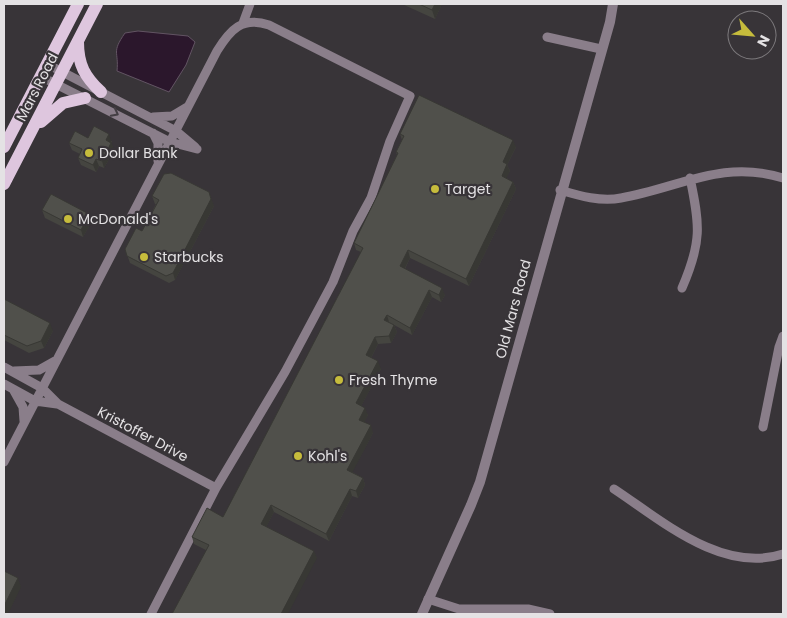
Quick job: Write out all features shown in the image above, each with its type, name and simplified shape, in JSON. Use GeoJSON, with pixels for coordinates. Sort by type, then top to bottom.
{"type":"FeatureCollection","features":[{"type":"Feature","properties":{"kind":"main road","name":"Mars Road"},"geometry":{"type":"LineString","coordinates":[[4,147],[78,4]]}},
{"type":"Feature","properties":{"kind":"main road","name":"Mars Road"},"geometry":{"type":"LineString","coordinates":[[4,184],[97,4]]}},
{"type":"Feature","properties":{"kind":"main road"},"geometry":{"type":"LineString","coordinates":[[78,41],[78,58],[81,68],[89,80],[101,92]]}},
{"type":"Feature","properties":{"kind":"main road"},"geometry":{"type":"LineString","coordinates":[[32,131],[63,102],[85,98]]}},
{"type":"Feature","properties":{"kind":"street"},"geometry":{"type":"LineString","coordinates":[[243,23],[250,4]]}},
{"type":"Feature","properties":{"kind":"street","name":"Old Mars Road"},"geometry":{"type":"LineString","coordinates":[[422,614],[472,505],[480,482],[613,4]]}},
{"type":"Feature","properties":{"kind":"street"},"geometry":{"type":"LineString","coordinates":[[4,462],[189,105],[224,40],[232,29],[249,22],[269,24],[410,96],[390,141],[371,198],[352,231],[333,282],[288,367],[216,488],[151,614]]}},
{"type":"Feature","properties":{"kind":"street"},"geometry":{"type":"LineString","coordinates":[[547,37],[601,49]]}},
{"type":"Feature","properties":{"kind":"street"},"geometry":{"type":"LineString","coordinates":[[40,76],[59,78],[101,92],[176,131],[197,149],[170,142],[85,98],[59,78],[47,64]]}},
{"type":"Feature","properties":{"kind":"street"},"geometry":{"type":"LineString","coordinates":[[149,117],[172,116],[189,105]]}},
{"type":"Feature","properties":{"kind":"street"},"geometry":{"type":"LineString","coordinates":[[153,133],[159,148],[158,167]]}},
{"type":"Feature","properties":{"kind":"street"},"geometry":{"type":"LineString","coordinates":[[560,190],[593,198],[620,198],[690,178],[722,172],[742,172],[783,178]]}},
{"type":"Feature","properties":{"kind":"street"},"geometry":{"type":"LineString","coordinates":[[682,288],[693,263],[699,219],[690,178]]}},
{"type":"Feature","properties":{"kind":"street"},"geometry":{"type":"LineString","coordinates":[[764,427],[779,347],[783,336]]}},
{"type":"Feature","properties":{"kind":"street"},"geometry":{"type":"LineString","coordinates":[[7,369],[39,370],[52,364],[57,359]]}},
{"type":"Feature","properties":{"kind":"street","name":"Kristoffer Drive"},"geometry":{"type":"LineString","coordinates":[[7,369],[42,388],[58,404],[216,488]]}},
{"type":"Feature","properties":{"kind":"street","name":"Kristoffer Drive"},"geometry":{"type":"LineString","coordinates":[[4,384],[35,400],[58,404]]}},
{"type":"Feature","properties":{"kind":"street"},"geometry":{"type":"LineString","coordinates":[[13,389],[23,407],[23,424]]}},
{"type":"Feature","properties":{"kind":"street"},"geometry":{"type":"LineString","coordinates":[[614,489],[688,537],[716,551],[752,557],[783,554]]}},
{"type":"Feature","properties":{"kind":"street"},"geometry":{"type":"LineString","coordinates":[[428,599],[465,610],[528,609],[550,614]]}},
{"type":"Feature","properties":{"kind":"shaded area"},"geometry":{"type":"Polygon","coordinates":[[[138,31],[188,36],[195,42],[186,65],[169,92],[117,71],[116,52],[118,45],[125,33],[138,31]]]}},
{"type":"Feature","properties":{"kind":"building"},"geometry":{"type":"Polygon","coordinates":[[[419,4],[435,4],[432,10],[419,4]]]}},
{"type":"Feature","properties":{"kind":"building"},"geometry":{"type":"Polygon","coordinates":[[[419,95],[513,140],[503,162],[507,164],[502,176],[513,182],[466,279],[408,250],[400,266],[442,288],[439,295],[429,290],[410,328],[387,315],[384,320],[394,325],[389,336],[375,337],[366,355],[378,361],[356,403],[365,408],[359,420],[371,425],[347,470],[363,478],[356,491],[350,489],[326,534],[271,505],[261,524],[314,551],[281,614],[172,614],[209,545],[192,537],[207,508],[223,517],[363,248],[354,243],[398,153],[396,152],[404,136],[400,134],[419,95]]]}},
{"type":"Feature","properties":{"kind":"building"},"geometry":{"type":"Polygon","coordinates":[[[94,126],[109,134],[106,140],[111,143],[102,161],[96,159],[93,165],[78,158],[82,149],[69,143],[75,131],[88,138],[94,126]]]}},
{"type":"Feature","properties":{"kind":"building"},"geometry":{"type":"Polygon","coordinates":[[[171,173],[209,192],[211,199],[173,273],[166,276],[127,256],[125,249],[136,228],[142,231],[159,200],[152,196],[164,174],[171,173]]]}},
{"type":"Feature","properties":{"kind":"building","name":"McDonald's"},"geometry":{"type":"Polygon","coordinates":[[[51,194],[89,214],[81,230],[42,210],[51,194]]]}},
{"type":"Feature","properties":{"kind":"building"},"geometry":{"type":"Polygon","coordinates":[[[4,299],[50,323],[41,341],[27,346],[4,335],[4,299]]]}},
{"type":"Feature","properties":{"kind":"building"},"geometry":{"type":"Polygon","coordinates":[[[4,571],[18,578],[4,606],[4,571]]]}},
{"type":"Feature","properties":{"kind":"place","name":"Dollar Bank"},"geometry":{"type":"Point","coordinates":[89,153]}},
{"type":"Feature","properties":{"kind":"place","name":"Target"},"geometry":{"type":"Point","coordinates":[435,189]}},
{"type":"Feature","properties":{"kind":"place","name":"McDonald's"},"geometry":{"type":"Point","coordinates":[68,219]}},
{"type":"Feature","properties":{"kind":"place","name":"Starbucks"},"geometry":{"type":"Point","coordinates":[144,257]}},
{"type":"Feature","properties":{"kind":"place","name":"Fresh Thyme"},"geometry":{"type":"Point","coordinates":[339,380]}},
{"type":"Feature","properties":{"kind":"place","name":"Kohl's"},"geometry":{"type":"Point","coordinates":[298,456]}}]}
